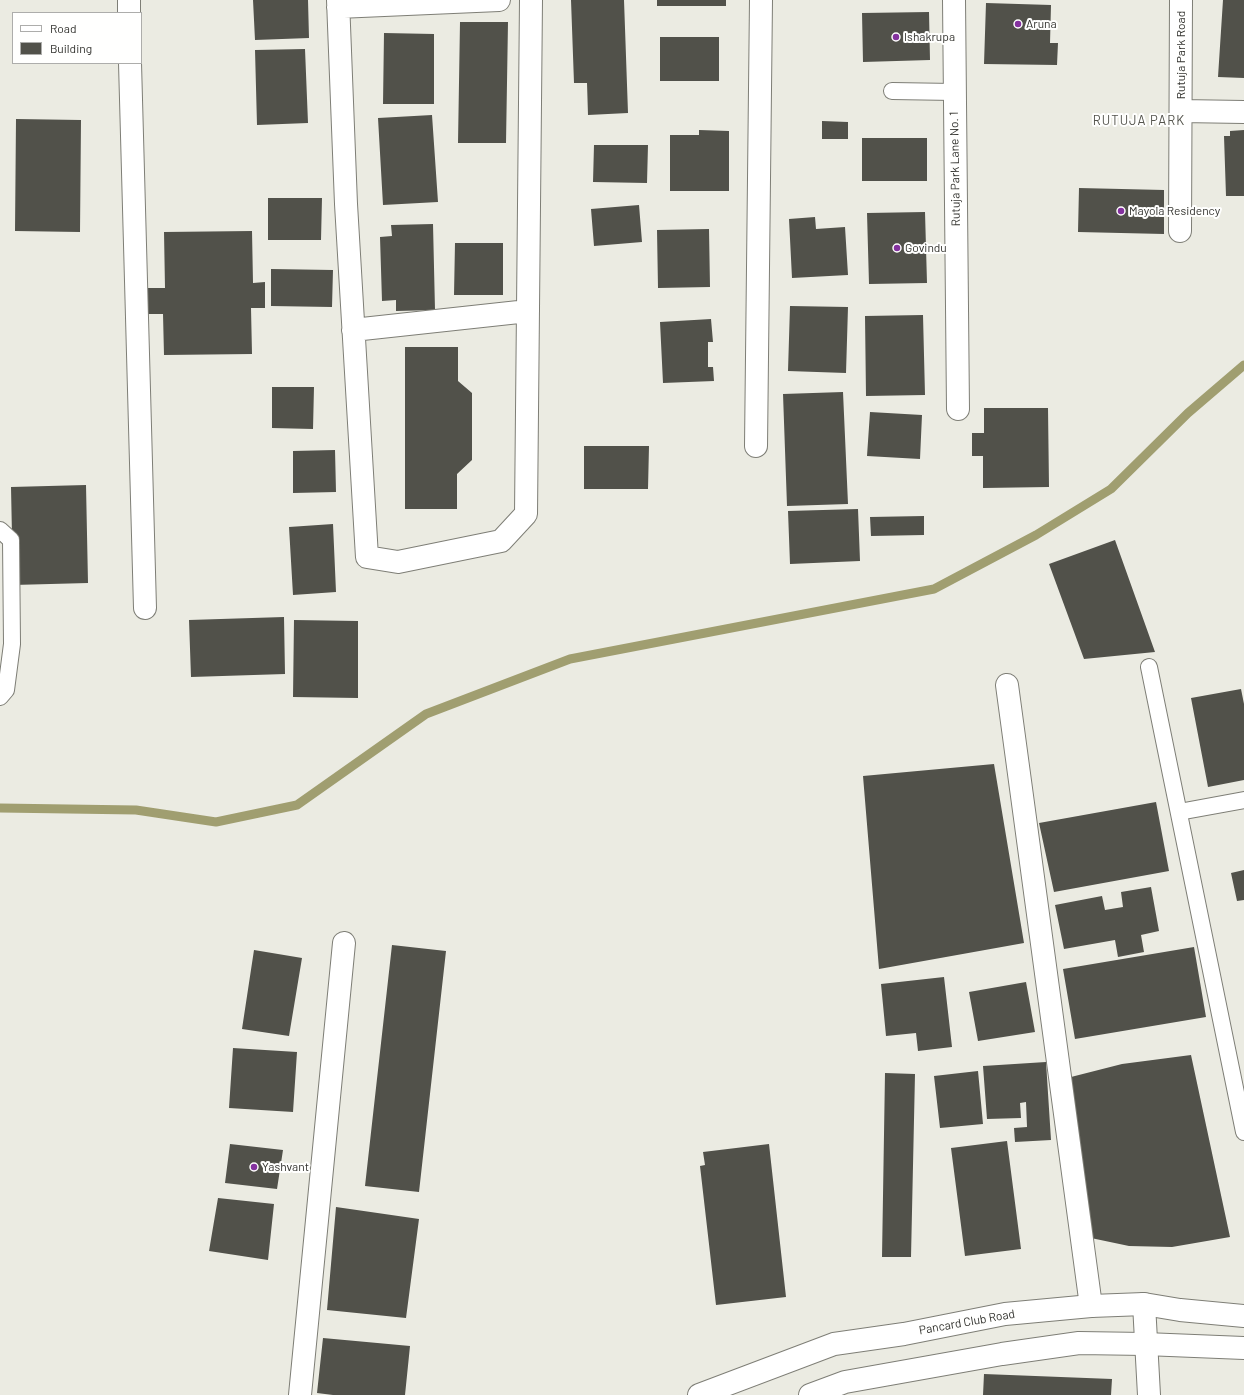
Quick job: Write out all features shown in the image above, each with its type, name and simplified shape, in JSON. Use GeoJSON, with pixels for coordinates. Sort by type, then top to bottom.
{"type":"FeatureCollection","features":[{"type":"Feature","properties":{"kind":"street"},"geometry":{"type":"LineString","coordinates":[[129,0],[129,12]]}},
{"type":"Feature","properties":{"kind":"street"},"geometry":{"type":"LineString","coordinates":[[499,0],[338,3],[353,330],[367,557],[398,562],[501,540],[526,514],[531,0]]}},
{"type":"Feature","properties":{"kind":"street"},"geometry":{"type":"LineString","coordinates":[[756,446],[761,0]]}},
{"type":"Feature","properties":{"kind":"street","name":"Rutuja Park Lane No. 1"},"geometry":{"type":"LineString","coordinates":[[954,0],[958,409]]}},
{"type":"Feature","properties":{"kind":"street","name":"Rutuja Park Road"},"geometry":{"type":"LineString","coordinates":[[1180,231],[1181,0]]}},
{"type":"Feature","properties":{"kind":"street"},"geometry":{"type":"LineString","coordinates":[[130,64],[145,608]]}},
{"type":"Feature","properties":{"kind":"street"},"geometry":{"type":"LineString","coordinates":[[1181,111],[1244,112]]}},
{"type":"Feature","properties":{"kind":"street"},"geometry":{"type":"LineString","coordinates":[[353,330],[528,311]]}},
{"type":"Feature","properties":{"kind":"street"},"geometry":{"type":"LineString","coordinates":[[1006,685],[1091,1306]]}},
{"type":"Feature","properties":{"kind":"street"},"geometry":{"type":"LineString","coordinates":[[300,1395],[344,943]]}},
{"type":"Feature","properties":{"kind":"street"},"geometry":{"type":"LineString","coordinates":[[1144,1304],[1149,1395]]}},
{"type":"Feature","properties":{"kind":"street","name":"Pancard Club Road"},"geometry":{"type":"LineString","coordinates":[[699,1395],[834,1344],[904,1334],[1005,1314],[1091,1306],[1144,1304],[1180,1310],[1244,1316]]}},
{"type":"Feature","properties":{"kind":"street"},"geometry":{"type":"LineString","coordinates":[[810,1395],[845,1389],[1002,1354],[1078,1343],[1244,1348]]}},
{"type":"Feature","properties":{"kind":"lane"},"geometry":{"type":"LineString","coordinates":[[892,91],[954,92]]}},
{"type":"Feature","properties":{"kind":"lane"},"geometry":{"type":"LineString","coordinates":[[0,530],[11,540],[12,644],[6,690],[0,697]]}},
{"type":"Feature","properties":{"kind":"lane"},"geometry":{"type":"LineString","coordinates":[[1149,667],[1244,1132]]}},
{"type":"Feature","properties":{"kind":"lane"},"geometry":{"type":"LineString","coordinates":[[1179,812],[1244,800]]}},
{"type":"Feature","properties":{"kind":"building"},"geometry":{"type":"Polygon","coordinates":[[[253,0],[308,0],[309,38],[255,40],[253,0]]]}},
{"type":"Feature","properties":{"kind":"building"},"geometry":{"type":"Polygon","coordinates":[[[571,0],[624,0],[628,113],[588,115],[587,83],[574,83],[571,0]]]}},
{"type":"Feature","properties":{"kind":"building"},"geometry":{"type":"Polygon","coordinates":[[[657,0],[726,0],[726,6],[657,6],[657,0]]]}},
{"type":"Feature","properties":{"kind":"building"},"geometry":{"type":"Polygon","coordinates":[[[1223,0],[1244,0],[1244,78],[1218,77],[1223,0]]]}},
{"type":"Feature","properties":{"kind":"building","name":"Aruna"},"geometry":{"type":"Polygon","coordinates":[[[986,3],[1051,5],[1050,43],[1058,43],[1057,65],[984,64],[986,3]]]}},
{"type":"Feature","properties":{"kind":"building","name":"Ishakrupa"},"geometry":{"type":"Polygon","coordinates":[[[929,12],[930,60],[863,62],[862,13],[929,12]]]}},
{"type":"Feature","properties":{"kind":"building"},"geometry":{"type":"Polygon","coordinates":[[[460,22],[508,22],[506,143],[458,143],[460,22]]]}},
{"type":"Feature","properties":{"kind":"building"},"geometry":{"type":"Polygon","coordinates":[[[384,33],[434,34],[434,104],[383,104],[384,33]]]}},
{"type":"Feature","properties":{"kind":"building"},"geometry":{"type":"Polygon","coordinates":[[[660,37],[719,37],[719,81],[660,81],[660,37]]]}},
{"type":"Feature","properties":{"kind":"building"},"geometry":{"type":"Polygon","coordinates":[[[305,49],[308,123],[257,125],[255,50],[305,49]]]}},
{"type":"Feature","properties":{"kind":"building"},"geometry":{"type":"Polygon","coordinates":[[[432,115],[438,202],[383,205],[378,118],[432,115]]]}},
{"type":"Feature","properties":{"kind":"building"},"geometry":{"type":"Polygon","coordinates":[[[16,119],[81,120],[80,232],[15,231],[16,119]]]}},
{"type":"Feature","properties":{"kind":"building"},"geometry":{"type":"Polygon","coordinates":[[[822,121],[848,122],[848,139],[822,139],[822,121]]]}},
{"type":"Feature","properties":{"kind":"building"},"geometry":{"type":"Polygon","coordinates":[[[699,130],[729,131],[729,191],[670,191],[670,135],[699,135],[699,130]]]}},
{"type":"Feature","properties":{"kind":"building"},"geometry":{"type":"Polygon","coordinates":[[[1244,130],[1244,196],[1226,196],[1224,136],[1230,136],[1230,131],[1244,130]]]}},
{"type":"Feature","properties":{"kind":"building"},"geometry":{"type":"Polygon","coordinates":[[[862,138],[927,138],[927,181],[862,181],[862,138]]]}},
{"type":"Feature","properties":{"kind":"building"},"geometry":{"type":"Polygon","coordinates":[[[594,145],[648,145],[647,183],[593,182],[594,145]]]}},
{"type":"Feature","properties":{"kind":"building","name":"Mayola Residency"},"geometry":{"type":"Polygon","coordinates":[[[1079,188],[1164,190],[1164,234],[1078,232],[1079,188]]]}},
{"type":"Feature","properties":{"kind":"building"},"geometry":{"type":"Polygon","coordinates":[[[268,198],[322,198],[321,240],[268,240],[268,198]]]}},
{"type":"Feature","properties":{"kind":"building"},"geometry":{"type":"Polygon","coordinates":[[[639,205],[642,242],[594,246],[591,209],[639,205]]]}},
{"type":"Feature","properties":{"kind":"building","name":"Govindu"},"geometry":{"type":"Polygon","coordinates":[[[925,212],[927,283],[869,284],[867,213],[925,212]]]}},
{"type":"Feature","properties":{"kind":"building"},"geometry":{"type":"Polygon","coordinates":[[[815,217],[816,229],[845,227],[848,275],[792,278],[789,219],[815,217]]]}},
{"type":"Feature","properties":{"kind":"building"},"geometry":{"type":"Polygon","coordinates":[[[433,224],[435,310],[396,311],[396,300],[382,301],[380,237],[392,236],[391,225],[433,224]]]}},
{"type":"Feature","properties":{"kind":"building"},"geometry":{"type":"Polygon","coordinates":[[[709,229],[710,287],[658,288],[657,230],[709,229]]]}},
{"type":"Feature","properties":{"kind":"building"},"geometry":{"type":"Polygon","coordinates":[[[252,231],[253,283],[265,282],[265,308],[251,308],[252,354],[164,355],[163,314],[148,314],[148,288],[165,288],[164,232],[252,231]]]}},
{"type":"Feature","properties":{"kind":"building"},"geometry":{"type":"Polygon","coordinates":[[[455,243],[503,243],[503,295],[454,295],[455,243]]]}},
{"type":"Feature","properties":{"kind":"building"},"geometry":{"type":"Polygon","coordinates":[[[271,269],[333,270],[332,307],[271,306],[271,269]]]}},
{"type":"Feature","properties":{"kind":"building"},"geometry":{"type":"Polygon","coordinates":[[[790,306],[848,307],[846,373],[788,371],[790,306]]]}},
{"type":"Feature","properties":{"kind":"building"},"geometry":{"type":"Polygon","coordinates":[[[923,315],[925,395],[866,396],[865,316],[923,315]]]}},
{"type":"Feature","properties":{"kind":"building"},"geometry":{"type":"Polygon","coordinates":[[[711,319],[713,342],[708,342],[708,367],[713,367],[714,381],[663,383],[660,322],[711,319]]]}},
{"type":"Feature","properties":{"kind":"building"},"geometry":{"type":"Polygon","coordinates":[[[405,347],[458,347],[458,381],[472,393],[472,460],[457,474],[457,509],[405,509],[405,347]]]}},
{"type":"Feature","properties":{"kind":"building"},"geometry":{"type":"Polygon","coordinates":[[[272,387],[314,387],[313,429],[272,428],[272,387]]]}},
{"type":"Feature","properties":{"kind":"building"},"geometry":{"type":"Polygon","coordinates":[[[843,392],[848,504],[787,506],[783,394],[843,392]]]}},
{"type":"Feature","properties":{"kind":"building"},"geometry":{"type":"Polygon","coordinates":[[[984,408],[1048,408],[1049,487],[983,488],[983,456],[972,456],[972,433],[984,433],[984,408]]]}},
{"type":"Feature","properties":{"kind":"building"},"geometry":{"type":"Polygon","coordinates":[[[870,412],[922,415],[920,459],[867,456],[870,412]]]}},
{"type":"Feature","properties":{"kind":"building"},"geometry":{"type":"Polygon","coordinates":[[[584,446],[649,446],[648,489],[584,489],[584,446]]]}},
{"type":"Feature","properties":{"kind":"building"},"geometry":{"type":"Polygon","coordinates":[[[335,450],[336,492],[293,493],[293,451],[335,450]]]}},
{"type":"Feature","properties":{"kind":"building"},"geometry":{"type":"Polygon","coordinates":[[[86,485],[88,583],[13,585],[11,487],[86,485]]]}},
{"type":"Feature","properties":{"kind":"building"},"geometry":{"type":"Polygon","coordinates":[[[858,509],[860,561],[790,564],[788,511],[858,509]]]}},
{"type":"Feature","properties":{"kind":"building"},"geometry":{"type":"Polygon","coordinates":[[[924,516],[924,535],[871,536],[870,517],[924,516]]]}},
{"type":"Feature","properties":{"kind":"building"},"geometry":{"type":"Polygon","coordinates":[[[333,524],[336,592],[293,595],[289,527],[333,524]]]}},
{"type":"Feature","properties":{"kind":"building"},"geometry":{"type":"Polygon","coordinates":[[[1115,540],[1155,652],[1084,659],[1049,564],[1115,540]]]}},
{"type":"Feature","properties":{"kind":"building"},"geometry":{"type":"Polygon","coordinates":[[[284,617],[285,674],[191,677],[189,620],[284,617]]]}},
{"type":"Feature","properties":{"kind":"building"},"geometry":{"type":"Polygon","coordinates":[[[294,620],[358,621],[358,698],[293,697],[294,620]]]}},
{"type":"Feature","properties":{"kind":"building"},"geometry":{"type":"Polygon","coordinates":[[[1241,689],[1244,704],[1244,780],[1208,787],[1191,698],[1241,689]]]}},
{"type":"Feature","properties":{"kind":"building"},"geometry":{"type":"Polygon","coordinates":[[[994,764],[1024,943],[879,969],[863,776],[994,764]]]}},
{"type":"Feature","properties":{"kind":"building"},"geometry":{"type":"Polygon","coordinates":[[[1156,802],[1169,871],[1054,892],[1039,823],[1156,802]]]}},
{"type":"Feature","properties":{"kind":"building"},"geometry":{"type":"Polygon","coordinates":[[[1244,870],[1244,900],[1237,901],[1231,873],[1244,870]]]}},
{"type":"Feature","properties":{"kind":"building"},"geometry":{"type":"Polygon","coordinates":[[[1151,887],[1159,931],[1141,935],[1144,952],[1118,957],[1115,940],[1064,949],[1055,905],[1102,896],[1105,910],[1123,907],[1121,892],[1151,887]]]}},
{"type":"Feature","properties":{"kind":"building"},"geometry":{"type":"Polygon","coordinates":[[[392,945],[446,951],[419,1192],[365,1186],[392,945]]]}},
{"type":"Feature","properties":{"kind":"building"},"geometry":{"type":"Polygon","coordinates":[[[1194,947],[1206,1017],[1075,1039],[1063,969],[1194,947]]]}},
{"type":"Feature","properties":{"kind":"building"},"geometry":{"type":"Polygon","coordinates":[[[254,950],[302,958],[289,1036],[242,1029],[254,950]]]}},
{"type":"Feature","properties":{"kind":"building"},"geometry":{"type":"Polygon","coordinates":[[[944,977],[952,1047],[918,1051],[916,1033],[886,1036],[881,984],[944,977]]]}},
{"type":"Feature","properties":{"kind":"building"},"geometry":{"type":"Polygon","coordinates":[[[1026,982],[1035,1032],[978,1041],[969,992],[1026,982]]]}},
{"type":"Feature","properties":{"kind":"building"},"geometry":{"type":"Polygon","coordinates":[[[233,1048],[297,1052],[293,1112],[229,1108],[233,1048]]]}},
{"type":"Feature","properties":{"kind":"building"},"geometry":{"type":"Polygon","coordinates":[[[1191,1055],[1230,1237],[1172,1247],[1129,1246],[1091,1238],[1074,1114],[1071,1077],[1122,1064],[1191,1055]]]}},
{"type":"Feature","properties":{"kind":"building"},"geometry":{"type":"Polygon","coordinates":[[[1046,1062],[1051,1140],[1015,1142],[1014,1128],[1027,1127],[1026,1102],[1020,1103],[1021,1118],[987,1119],[983,1066],[1046,1062]]]}},
{"type":"Feature","properties":{"kind":"building"},"geometry":{"type":"Polygon","coordinates":[[[978,1071],[983,1124],[940,1128],[934,1076],[978,1071]]]}},
{"type":"Feature","properties":{"kind":"building"},"geometry":{"type":"Polygon","coordinates":[[[885,1073],[915,1074],[911,1257],[882,1257],[885,1073]]]}},
{"type":"Feature","properties":{"kind":"building"},"geometry":{"type":"Polygon","coordinates":[[[1007,1141],[1021,1249],[965,1256],[951,1148],[1007,1141]]]}},
{"type":"Feature","properties":{"kind":"building","name":"Yashvant"},"geometry":{"type":"Polygon","coordinates":[[[230,1144],[283,1150],[277,1189],[225,1183],[230,1144]]]}},
{"type":"Feature","properties":{"kind":"building"},"geometry":{"type":"Polygon","coordinates":[[[769,1144],[786,1297],[716,1305],[700,1166],[705,1165],[703,1152],[769,1144]]]}},
{"type":"Feature","properties":{"kind":"building"},"geometry":{"type":"Polygon","coordinates":[[[218,1198],[274,1204],[268,1260],[209,1251],[218,1198]]]}},
{"type":"Feature","properties":{"kind":"building"},"geometry":{"type":"Polygon","coordinates":[[[336,1207],[419,1219],[406,1318],[327,1310],[336,1207]]]}},
{"type":"Feature","properties":{"kind":"building"},"geometry":{"type":"Polygon","coordinates":[[[323,1338],[410,1346],[405,1395],[333,1395],[317,1393],[323,1338]]]}},
{"type":"Feature","properties":{"kind":"building"},"geometry":{"type":"Polygon","coordinates":[[[984,1374],[1112,1379],[1111,1395],[983,1395],[984,1374]]]}},
{"type":"Feature","properties":{"kind":"waterway"},"geometry":{"type":"LineString","coordinates":[[0,808],[136,810],[216,822],[297,805],[426,714],[570,659],[934,589],[1036,535],[1111,489],[1188,413],[1244,365]]}},
{"type":"Feature","properties":{"kind":"place","name":"Aruna"},"geometry":{"type":"Point","coordinates":[1018,24]}},
{"type":"Feature","properties":{"kind":"place","name":"Ishakrupa"},"geometry":{"type":"Point","coordinates":[896,37]}},
{"type":"Feature","properties":{"kind":"place","name":"Mayola Residency"},"geometry":{"type":"Point","coordinates":[1121,211]}},
{"type":"Feature","properties":{"kind":"place","name":"Govindu"},"geometry":{"type":"Point","coordinates":[897,248]}},
{"type":"Feature","properties":{"kind":"place","name":"Yashvant"},"geometry":{"type":"Point","coordinates":[254,1167]}},
{"type":"Feature","properties":{"kind":"district","name":"RUTUJA PARK"},"geometry":{"type":"Point","coordinates":[1139,121]}}]}
